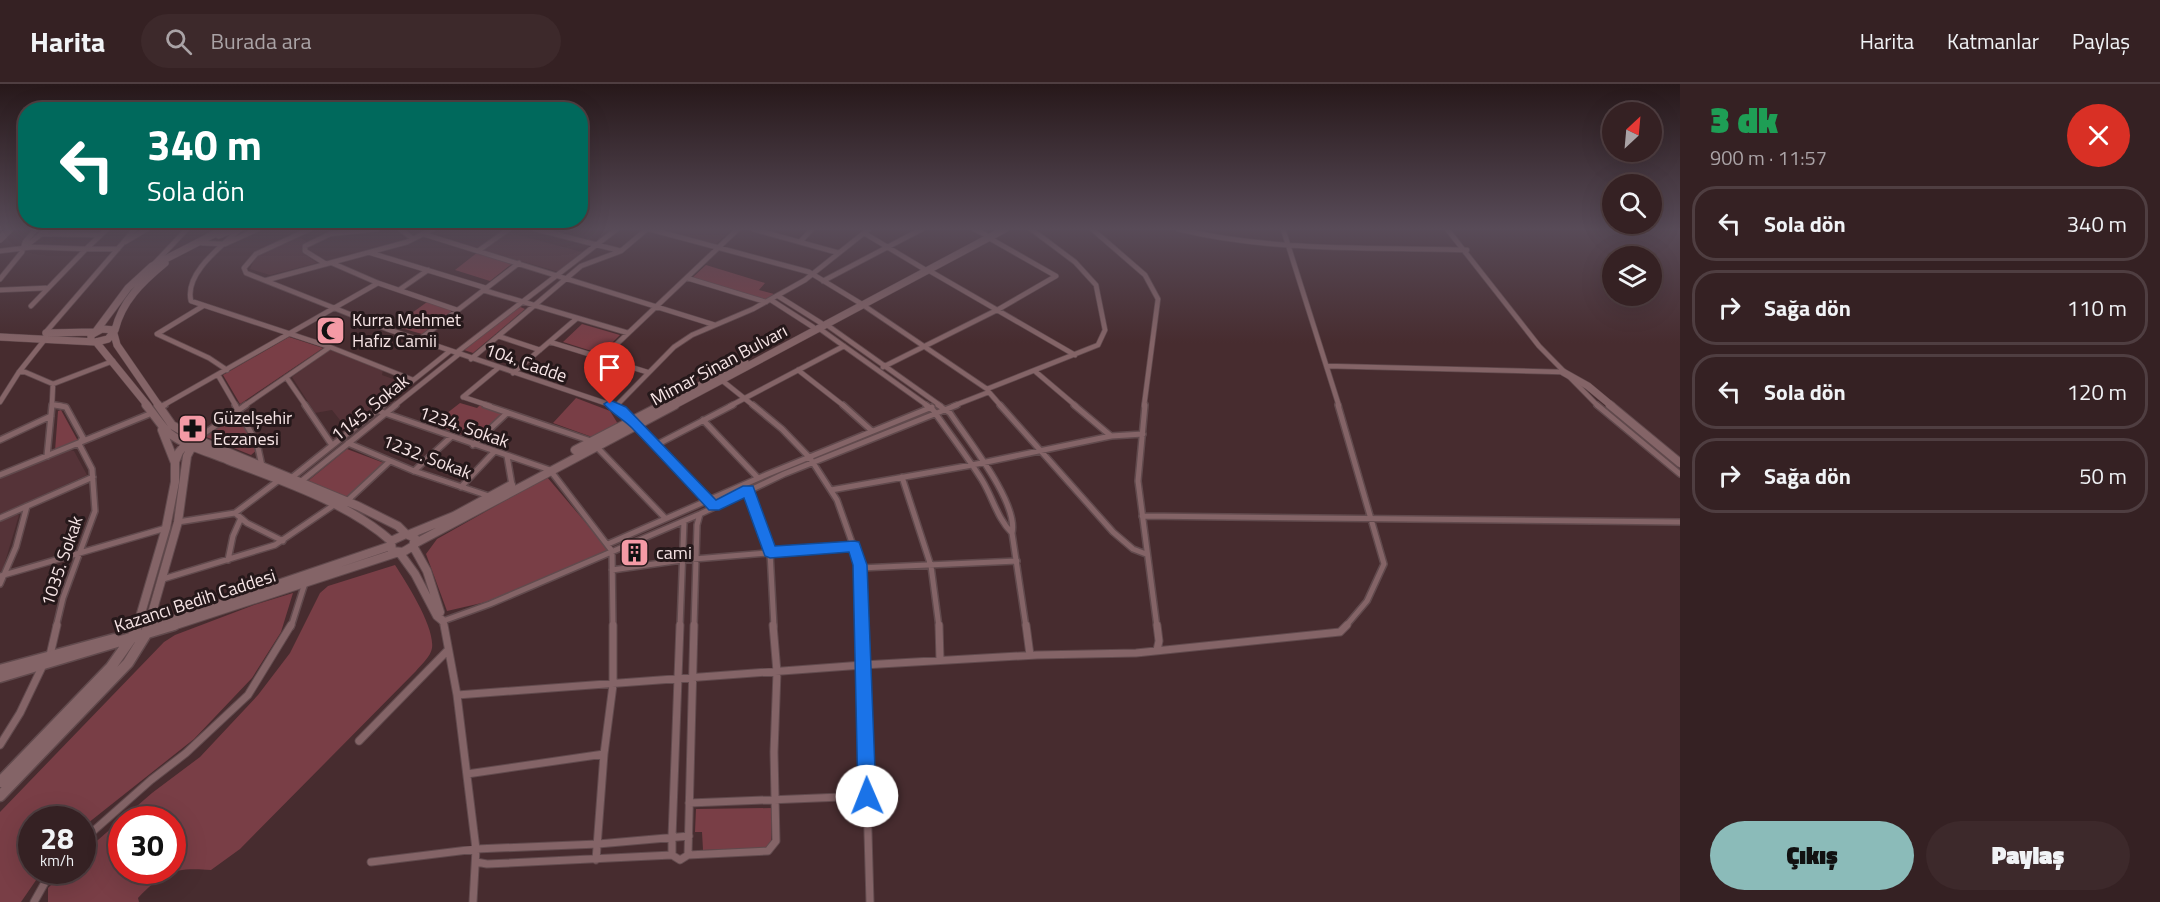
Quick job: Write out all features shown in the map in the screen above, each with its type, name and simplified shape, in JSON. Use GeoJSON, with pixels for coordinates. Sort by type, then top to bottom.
{"type":"FeatureCollection","features":[{"type":"Feature","properties":{"kind":"main road"},"geometry":{"type":"LineString","coordinates":[[151,267],[128,288],[89,337],[113,361],[156,413],[204,450],[279,480],[373,525],[390,543],[392,550],[399,552],[415,574],[437,616],[443,621]]}},
{"type":"Feature","properties":{"kind":"main road"},"geometry":{"type":"LineString","coordinates":[[0,782],[111,667],[133,636],[166,528],[175,482],[175,463],[156,413],[117,345],[114,332],[123,307],[146,278],[160,267]]}},
{"type":"Feature","properties":{"kind":"main road","name":"Mimar Sinan Bulvarı"},"geometry":{"type":"LineString","coordinates":[[414,545],[493,498],[929,267]]}},
{"type":"Feature","properties":{"kind":"main road"},"geometry":{"type":"LineString","coordinates":[[1,338],[95,332],[106,328],[114,332]]}},
{"type":"Feature","properties":{"kind":"main road"},"geometry":{"type":"LineString","coordinates":[[46,335],[93,341],[114,332]]}},
{"type":"Feature","properties":{"kind":"main road"},"geometry":{"type":"LineString","coordinates":[[1563,372],[1588,386],[1680,463]]}},
{"type":"Feature","properties":{"kind":"main road"},"geometry":{"type":"LineString","coordinates":[[0,796],[128,663],[147,631],[178,522],[186,460],[192,441]]}},
{"type":"Feature","properties":{"kind":"main road"},"geometry":{"type":"LineString","coordinates":[[175,463],[192,441]]}},
{"type":"Feature","properties":{"kind":"main road"},"geometry":{"type":"LineString","coordinates":[[192,441],[262,466],[347,501],[398,526],[415,538],[414,545],[427,572],[443,621]]}},
{"type":"Feature","properties":{"kind":"main road"},"geometry":{"type":"LineString","coordinates":[[186,460],[204,450]]}},
{"type":"Feature","properties":{"kind":"main road","name":"Mimar Sinan Bulvarı"},"geometry":{"type":"LineString","coordinates":[[407,534],[493,498],[512,485],[547,469]]}},
{"type":"Feature","properties":{"kind":"main road","name":"Kazancı Bedih Caddesi"},"geometry":{"type":"LineString","coordinates":[[0,677],[133,636],[390,543],[399,535],[407,534]]}},
{"type":"Feature","properties":{"kind":"main road","name":"Kazancı Bedih Caddesi"},"geometry":{"type":"LineString","coordinates":[[147,631],[305,583],[414,545]]}},
{"type":"Feature","properties":{"kind":"main road","name":"Kazancı Bedih Caddesi"},"geometry":{"type":"LineString","coordinates":[[0,670],[50,655],[133,636]]}},
{"type":"Feature","properties":{"kind":"street"},"geometry":{"type":"LineString","coordinates":[[31,306],[68,267]]}},
{"type":"Feature","properties":{"kind":"street"},"geometry":{"type":"LineString","coordinates":[[0,402],[46,335],[103,267]]}},
{"type":"Feature","properties":{"kind":"street"},"geometry":{"type":"LineString","coordinates":[[203,267],[189,289],[191,301],[330,347],[413,380]]}},
{"type":"Feature","properties":{"kind":"street","name":"104. Cadde"},"geometry":{"type":"LineString","coordinates":[[244,267],[246,273],[387,329],[610,404],[621,410],[709,499],[714,507]]}},
{"type":"Feature","properties":{"kind":"street"},"geometry":{"type":"LineString","coordinates":[[267,280],[313,267]]}},
{"type":"Feature","properties":{"kind":"street"},"geometry":{"type":"LineString","coordinates":[[338,267],[457,310]]}},
{"type":"Feature","properties":{"kind":"street"},"geometry":{"type":"LineString","coordinates":[[418,267],[534,307],[628,333]]}},
{"type":"Feature","properties":{"kind":"street"},"geometry":{"type":"LineString","coordinates":[[420,339],[513,267]]}},
{"type":"Feature","properties":{"kind":"street"},"geometry":{"type":"LineString","coordinates":[[532,267],[715,325]]}},
{"type":"Feature","properties":{"kind":"street"},"geometry":{"type":"LineString","coordinates":[[290,479],[413,380],[455,353],[570,267]]}},
{"type":"Feature","properties":{"kind":"street"},"geometry":{"type":"LineString","coordinates":[[471,358],[580,267]]}},
{"type":"Feature","properties":{"kind":"street"},"geometry":{"type":"LineString","coordinates":[[602,357],[698,267]]}},
{"type":"Feature","properties":{"kind":"street"},"geometry":{"type":"LineString","coordinates":[[784,267],[812,275],[862,304],[988,391],[1113,532],[1133,549],[1146,554]]}},
{"type":"Feature","properties":{"kind":"street"},"geometry":{"type":"LineString","coordinates":[[610,404],[619,403],[674,347],[768,301],[822,267]]}},
{"type":"Feature","properties":{"kind":"street"},"geometry":{"type":"LineString","coordinates":[[824,281],[851,267]]}},
{"type":"Feature","properties":{"kind":"street"},"geometry":{"type":"LineString","coordinates":[[923,267],[999,309],[1075,355]]}},
{"type":"Feature","properties":{"kind":"street"},"geometry":{"type":"LineString","coordinates":[[876,369],[999,309],[1056,276],[1040,267]]}},
{"type":"Feature","properties":{"kind":"street"},"geometry":{"type":"LineString","coordinates":[[608,544],[758,478],[936,413],[1098,345],[1105,336],[1099,294],[1095,285],[1079,267]]}},
{"type":"Feature","properties":{"kind":"street"},"geometry":{"type":"LineString","coordinates":[[1135,267],[1144,275],[1158,299],[1138,481],[1159,641],[1157,650]]}},
{"type":"Feature","properties":{"kind":"street"},"geometry":{"type":"LineString","coordinates":[[457,695],[940,660],[1136,653],[1340,632],[1360,614],[1374,589],[1384,564],[1327,366],[1295,267]]}},
{"type":"Feature","properties":{"kind":"street"},"geometry":{"type":"LineString","coordinates":[[1480,267],[1552,361],[1590,398],[1680,474]]}},
{"type":"Feature","properties":{"kind":"street"},"geometry":{"type":"LineString","coordinates":[[399,290],[428,270]]}},
{"type":"Feature","properties":{"kind":"street"},"geometry":{"type":"LineString","coordinates":[[687,278],[768,301],[820,326],[930,408],[936,413],[972,465],[983,482],[1002,523],[1012,532]]}},
{"type":"Feature","properties":{"kind":"street"},"geometry":{"type":"LineString","coordinates":[[0,476],[156,413],[378,283]]}},
{"type":"Feature","properties":{"kind":"street"},"geometry":{"type":"LineString","coordinates":[[0,290],[47,288]]}},
{"type":"Feature","properties":{"kind":"street"},"geometry":{"type":"LineString","coordinates":[[777,296],[939,404],[984,462],[1010,510],[1014,524],[1012,532],[1030,655]]}},
{"type":"Feature","properties":{"kind":"street"},"geometry":{"type":"LineString","coordinates":[[203,306],[157,334],[209,358],[227,370]]}},
{"type":"Feature","properties":{"kind":"street"},"geometry":{"type":"LineString","coordinates":[[513,373],[576,319]]}},
{"type":"Feature","properties":{"kind":"street"},"geometry":{"type":"LineString","coordinates":[[498,336],[540,350]]}},
{"type":"Feature","properties":{"kind":"street"},"geometry":{"type":"LineString","coordinates":[[550,342],[647,372]]}},
{"type":"Feature","properties":{"kind":"street"},"geometry":{"type":"LineString","coordinates":[[656,445],[844,346]]}},
{"type":"Feature","properties":{"kind":"street"},"geometry":{"type":"LineString","coordinates":[[192,441],[330,347]]}},
{"type":"Feature","properties":{"kind":"street","name":"1145. Sokak"},"geometry":{"type":"LineString","coordinates":[[299,483],[455,353]]}},
{"type":"Feature","properties":{"kind":"street"},"geometry":{"type":"LineString","coordinates":[[19,372],[25,372],[53,384],[113,361]]}},
{"type":"Feature","properties":{"kind":"street"},"geometry":{"type":"LineString","coordinates":[[1327,366],[1563,372]]}},
{"type":"Feature","properties":{"kind":"street"},"geometry":{"type":"LineString","coordinates":[[498,368],[463,397],[594,444],[665,518]]}},
{"type":"Feature","properties":{"kind":"street"},"geometry":{"type":"LineString","coordinates":[[798,370],[872,431]]}},
{"type":"Feature","properties":{"kind":"street"},"geometry":{"type":"LineString","coordinates":[[1036,372],[1111,436]]}},
{"type":"Feature","properties":{"kind":"street"},"geometry":{"type":"LineString","coordinates":[[218,375],[257,443],[262,466]]}},
{"type":"Feature","properties":{"kind":"street"},"geometry":{"type":"LineString","coordinates":[[286,377],[332,445]]}},
{"type":"Feature","properties":{"kind":"street"},"geometry":{"type":"LineString","coordinates":[[720,379],[794,442],[810,460],[831,490],[845,517],[854,546],[860,568],[870,902]]}},
{"type":"Feature","properties":{"kind":"street"},"geometry":{"type":"LineString","coordinates":[[47,456],[53,384]]}},
{"type":"Feature","properties":{"kind":"street"},"geometry":{"type":"LineString","coordinates":[[619,403],[621,410]]}},
{"type":"Feature","properties":{"kind":"street"},"geometry":{"type":"LineString","coordinates":[[52,404],[66,407],[83,438],[79,444]]}},
{"type":"Feature","properties":{"kind":"street"},"geometry":{"type":"LineString","coordinates":[[473,902],[476,849],[457,695],[443,621],[490,604],[700,514],[872,431],[939,404]]}},
{"type":"Feature","properties":{"kind":"street","name":"1234. Sokak"},"geometry":{"type":"LineString","coordinates":[[376,410],[547,469]]}},
{"type":"Feature","properties":{"kind":"street"},"geometry":{"type":"LineString","coordinates":[[473,445],[507,413]]}},
{"type":"Feature","properties":{"kind":"street"},"geometry":{"type":"LineString","coordinates":[[0,440],[51,416]]}},
{"type":"Feature","properties":{"kind":"street"},"geometry":{"type":"LineString","coordinates":[[703,420],[758,478]]}},
{"type":"Feature","properties":{"kind":"street"},"geometry":{"type":"LineString","coordinates":[[831,490],[972,465],[1111,436],[1143,434]]}},
{"type":"Feature","properties":{"kind":"street"},"geometry":{"type":"LineString","coordinates":[[414,471],[452,437]]}},
{"type":"Feature","properties":{"kind":"street","name":"1232. Sokak"},"geometry":{"type":"LineString","coordinates":[[348,443],[414,471],[493,498]]}},
{"type":"Feature","properties":{"kind":"street","name":"1035. Sokak"},"geometry":{"type":"LineString","coordinates":[[50,655],[63,598],[95,511],[92,469],[79,444]]}},
{"type":"Feature","properties":{"kind":"street"},"geometry":{"type":"LineString","coordinates":[[461,487],[494,452]]}},
{"type":"Feature","properties":{"kind":"street"},"geometry":{"type":"LineString","coordinates":[[507,456],[512,485]]}},
{"type":"Feature","properties":{"kind":"street"},"geometry":{"type":"LineString","coordinates":[[347,501],[390,461]]}},
{"type":"Feature","properties":{"kind":"street"},"geometry":{"type":"LineString","coordinates":[[547,469],[612,551],[613,685],[604,753],[596,860]]}},
{"type":"Feature","properties":{"kind":"street"},"geometry":{"type":"LineString","coordinates":[[0,518],[93,477]]}},
{"type":"Feature","properties":{"kind":"street"},"geometry":{"type":"LineString","coordinates":[[902,477],[931,566],[939,617],[940,660]]}},
{"type":"Feature","properties":{"kind":"street"},"geometry":{"type":"LineString","coordinates":[[178,522],[235,513],[279,480]]}},
{"type":"Feature","properties":{"kind":"street"},"geometry":{"type":"LineString","coordinates":[[476,862],[487,864],[672,855],[680,860],[688,855],[768,851],[777,842],[775,801],[777,672],[770,552],[748,490]]}},
{"type":"Feature","properties":{"kind":"street"},"geometry":{"type":"LineString","coordinates":[[163,579],[283,541],[333,505]]}},
{"type":"Feature","properties":{"kind":"street"},"geometry":{"type":"LineString","coordinates":[[0,584],[16,547],[27,506]]}},
{"type":"Feature","properties":{"kind":"street"},"geometry":{"type":"LineString","coordinates":[[235,513],[247,524],[283,541]]}},
{"type":"Feature","properties":{"kind":"street"},"geometry":{"type":"LineString","coordinates":[[688,855],[697,525],[700,514]]}},
{"type":"Feature","properties":{"kind":"street"},"geometry":{"type":"LineString","coordinates":[[1142,516],[1680,522]]}},
{"type":"Feature","properties":{"kind":"street"},"geometry":{"type":"LineString","coordinates":[[228,560],[233,536],[241,518]]}},
{"type":"Feature","properties":{"kind":"street"},"geometry":{"type":"LineString","coordinates":[[672,855],[684,520]]}},
{"type":"Feature","properties":{"kind":"street"},"geometry":{"type":"LineString","coordinates":[[2,575],[166,528]]}},
{"type":"Feature","properties":{"kind":"street"},"geometry":{"type":"LineString","coordinates":[[612,570],[682,560],[854,546]]}},
{"type":"Feature","properties":{"kind":"street"},"geometry":{"type":"LineString","coordinates":[[860,568],[1017,561]]}},
{"type":"Feature","properties":{"kind":"street"},"geometry":{"type":"LineString","coordinates":[[96,829],[151,780],[186,753],[248,695],[291,629],[305,583]]}},
{"type":"Feature","properties":{"kind":"street"},"geometry":{"type":"LineString","coordinates":[[359,741],[448,650]]}},
{"type":"Feature","properties":{"kind":"street"},"geometry":{"type":"LineString","coordinates":[[0,745],[20,713],[43,665]]}},
{"type":"Feature","properties":{"kind":"street"},"geometry":{"type":"LineString","coordinates":[[467,774],[604,753]]}},
{"type":"Feature","properties":{"kind":"street"},"geometry":{"type":"LineString","coordinates":[[689,803],[867,796]]}},
{"type":"Feature","properties":{"kind":"street"},"geometry":{"type":"LineString","coordinates":[[370,862],[476,849],[598,844],[689,836]]}},
{"type":"Feature","properties":{"kind":"street"},"geometry":{"type":"LineString","coordinates":[[34,902],[44,884]]}},
{"type":"Feature","properties":{"kind":"shaded area"},"geometry":{"type":"Polygon","coordinates":[[[251,267],[301,267],[270,275],[250,269],[251,267]]]}},
{"type":"Feature","properties":{"kind":"shaded area"},"geometry":{"type":"Polygon","coordinates":[[[459,267],[508,267],[490,281],[455,270],[459,267]]]}},
{"type":"Feature","properties":{"kind":"shaded area"},"geometry":{"type":"Polygon","coordinates":[[[542,267],[565,267],[559,272],[542,267]]]}},
{"type":"Feature","properties":{"kind":"shaded area"},"geometry":{"type":"Polygon","coordinates":[[[704,267],[713,267],[765,283],[759,290],[774,294],[764,299],[692,278],[704,267]]]}},
{"type":"Feature","properties":{"kind":"shaded area"},"geometry":{"type":"Polygon","coordinates":[[[427,302],[451,310],[451,312],[422,334],[394,326],[427,302]]]}},
{"type":"Feature","properties":{"kind":"shaded area"},"geometry":{"type":"Polygon","coordinates":[[[518,306],[525,309],[473,353],[464,350],[518,306]]]}},
{"type":"Feature","properties":{"kind":"shaded area"},"geometry":{"type":"Polygon","coordinates":[[[582,324],[620,335],[601,354],[563,342],[582,324]]]}},
{"type":"Feature","properties":{"kind":"shaded area"},"geometry":{"type":"Polygon","coordinates":[[[289,337],[323,348],[240,404],[223,375],[289,337]]]}},
{"type":"Feature","properties":{"kind":"shaded area"},"geometry":{"type":"Polygon","coordinates":[[[330,350],[383,370],[382,375],[404,383],[349,427],[344,425],[332,410],[315,413],[292,377],[330,350]]]}},
{"type":"Feature","properties":{"kind":"shaded area"},"geometry":{"type":"Polygon","coordinates":[[[576,398],[610,411],[618,424],[592,437],[553,423],[576,398]]]}},
{"type":"Feature","properties":{"kind":"shaded area"},"geometry":{"type":"Polygon","coordinates":[[[460,403],[477,408],[480,405],[503,414],[476,440],[433,424],[460,403]]]}},
{"type":"Feature","properties":{"kind":"shaded area"},"geometry":{"type":"Polygon","coordinates":[[[61,410],[78,441],[55,451],[58,411],[61,410]]]}},
{"type":"Feature","properties":{"kind":"shaded area"},"geometry":{"type":"Polygon","coordinates":[[[237,413],[243,413],[258,449],[251,455],[204,436],[237,413]]]}},
{"type":"Feature","properties":{"kind":"shaded area"},"geometry":{"type":"Polygon","coordinates":[[[347,449],[384,463],[347,497],[308,481],[347,449]]]}},
{"type":"Feature","properties":{"kind":"shaded area"},"geometry":{"type":"Polygon","coordinates":[[[70,450],[74,451],[87,475],[0,514],[0,478],[70,450]]]}},
{"type":"Feature","properties":{"kind":"shaded area"},"geometry":{"type":"Polygon","coordinates":[[[547,477],[608,549],[486,602],[447,611],[426,554],[437,539],[547,477]]]}},
{"type":"Feature","properties":{"kind":"shaded area"},"geometry":{"type":"Polygon","coordinates":[[[16,514],[19,515],[3,569],[0,572],[0,521],[16,514]]]}},
{"type":"Feature","properties":{"kind":"shaded area"},"geometry":{"type":"Polygon","coordinates":[[[395,565],[419,605],[429,629],[432,648],[426,660],[240,849],[211,870],[186,869],[186,806],[137,806],[200,757],[258,695],[290,653],[320,593],[328,586],[395,565]]]}},
{"type":"Feature","properties":{"kind":"shaded area"},"geometry":{"type":"Polygon","coordinates":[[[293,593],[281,632],[252,678],[194,739],[96,817],[96,806],[18,806],[18,884],[33,884],[21,902],[0,902],[0,812],[164,642],[175,635],[293,593]]]}},
{"type":"Feature","properties":{"kind":"shaded area"},"geometry":{"type":"Polygon","coordinates":[[[772,808],[771,843],[767,848],[703,850],[702,832],[695,832],[696,809],[772,808]]]}},
{"type":"Feature","properties":{"kind":"shaded area"},"geometry":{"type":"Polygon","coordinates":[[[108,831],[108,884],[153,884],[138,898],[139,902],[48,902],[48,888],[52,884],[96,884],[96,842],[108,831]]]}},
{"type":"Feature","properties":{"kind":"place","name":"Kurra Mehmet Hafız Camii"},"geometry":{"type":"Point","coordinates":[331,330]}},
{"type":"Feature","properties":{"kind":"place","name":"Güzelşehir Eczanesi"},"geometry":{"type":"Point","coordinates":[192,428]}},
{"type":"Feature","properties":{"kind":"place","name":"cami"},"geometry":{"type":"Point","coordinates":[635,553]}},
{"type":"Feature","properties":{"kind":"route"},"geometry":{"type":"LineString","coordinates":[[610,404],[621,410],[709,499],[714,507],[748,490],[770,552],[854,546],[860,565],[867,796]]}}]}
